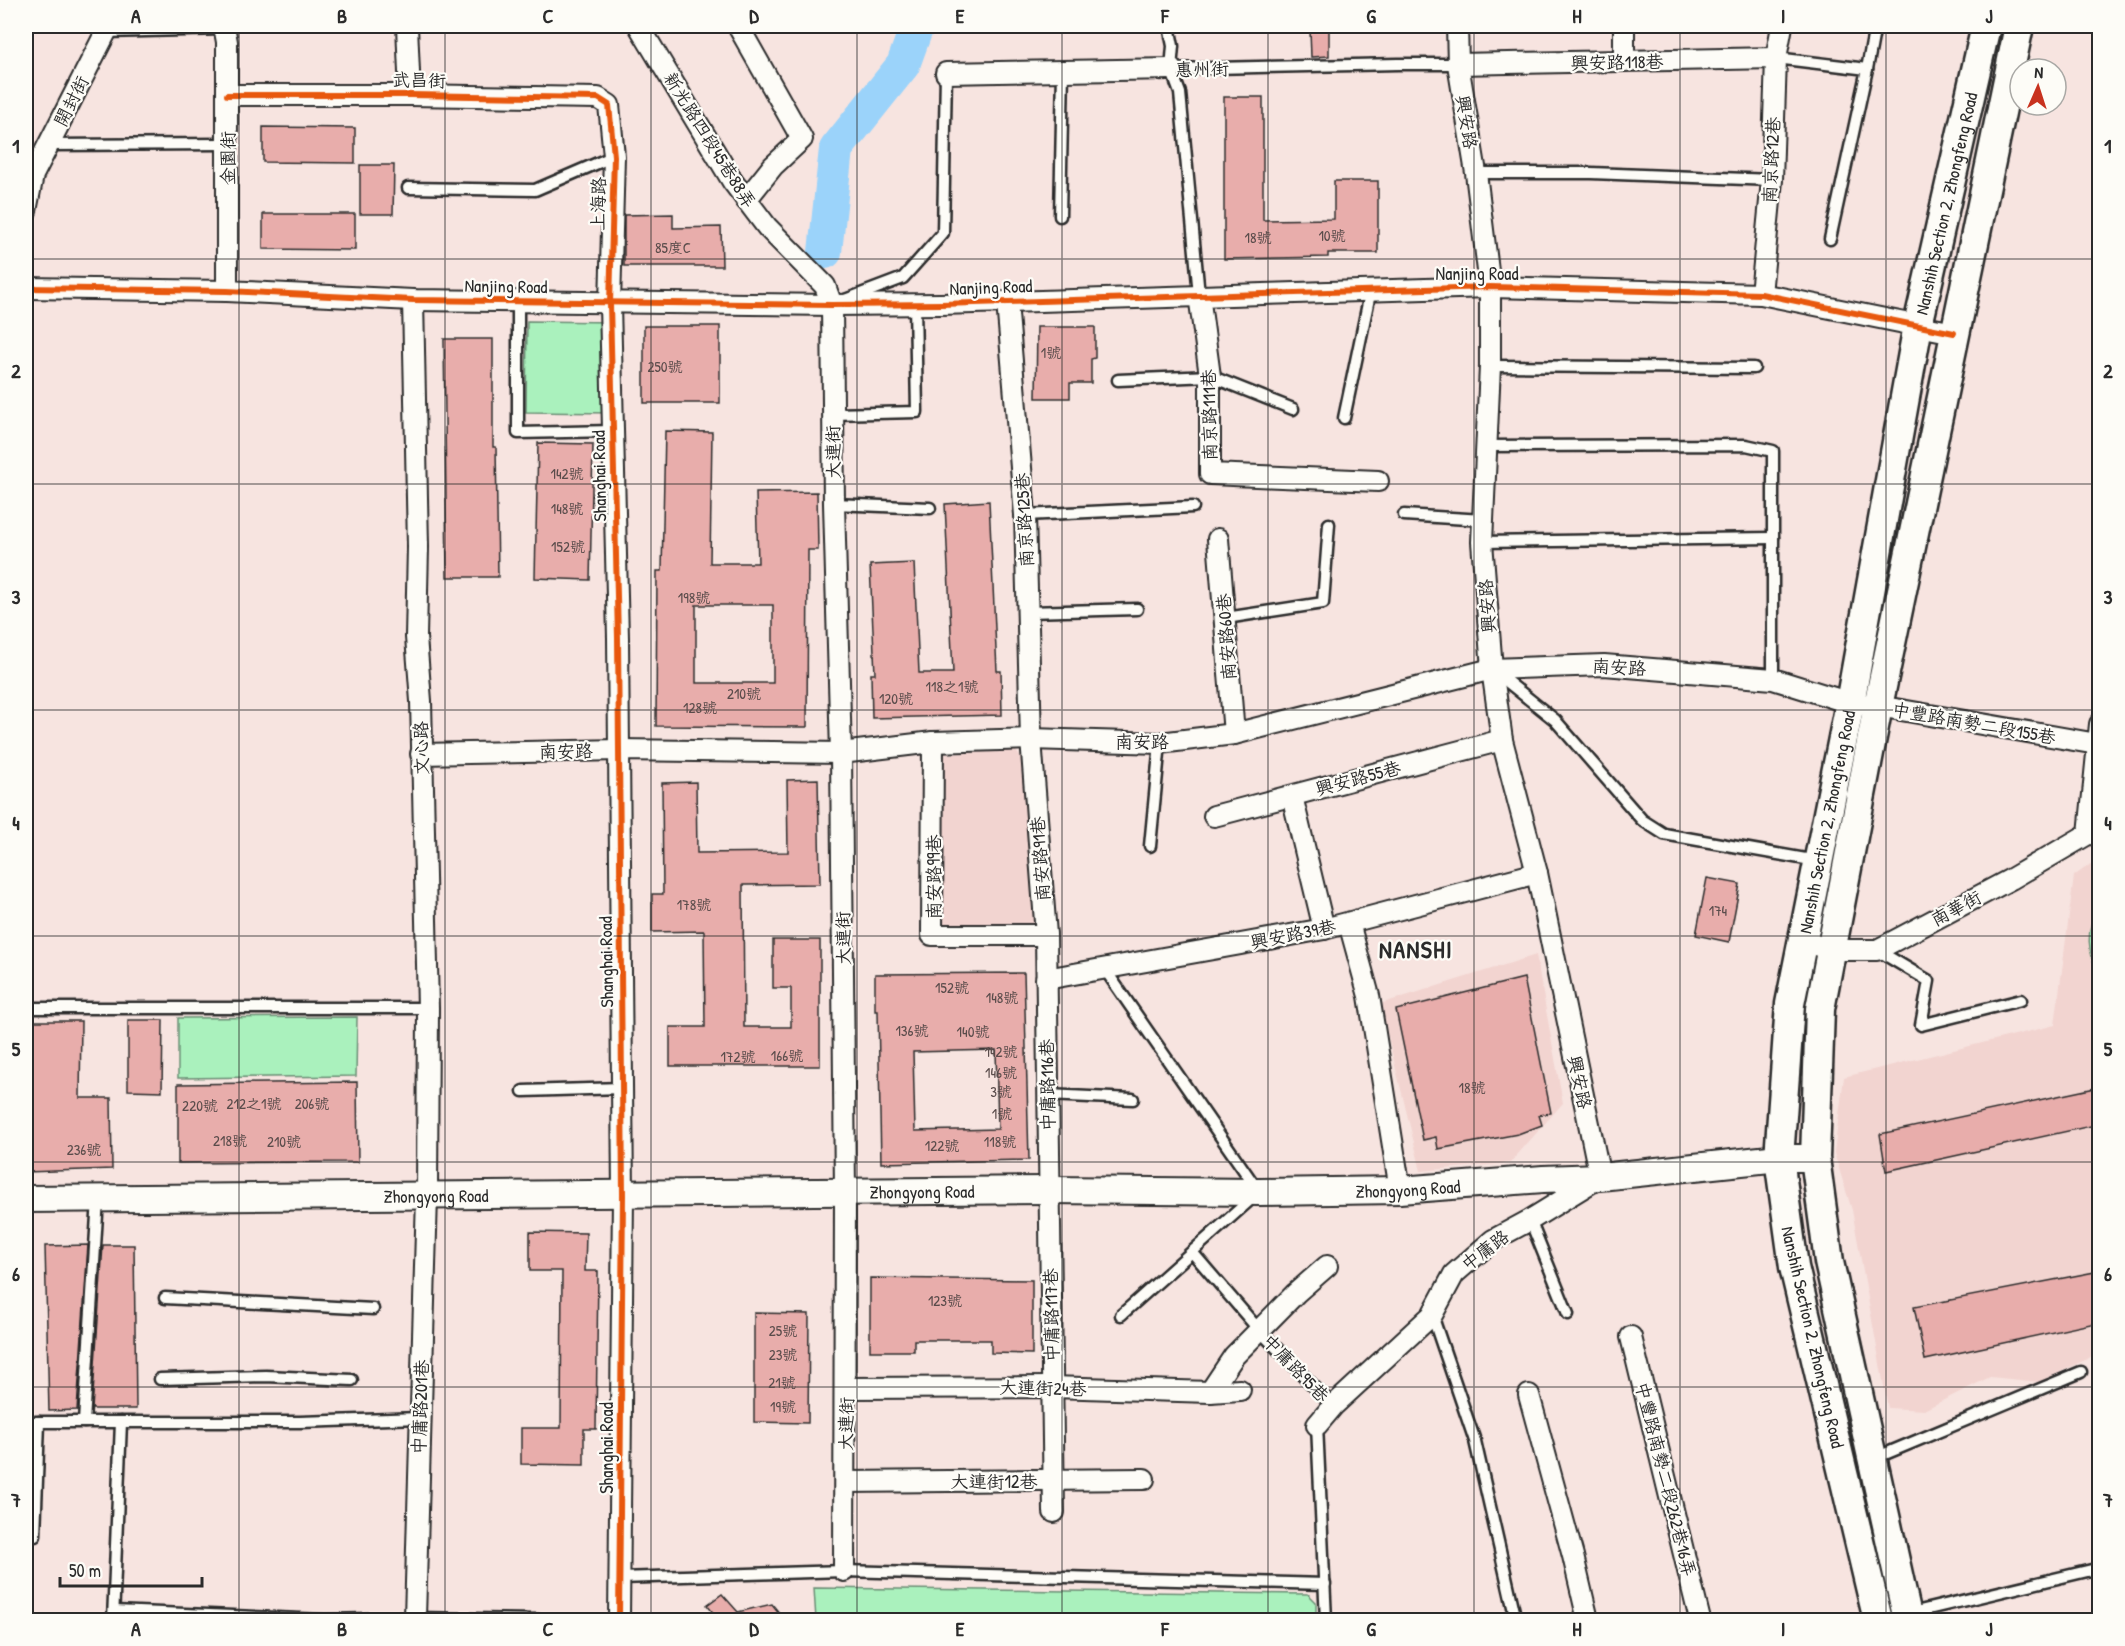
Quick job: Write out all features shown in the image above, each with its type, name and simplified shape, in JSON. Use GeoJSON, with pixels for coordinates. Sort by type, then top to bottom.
{"type":"FeatureCollection","features":[{"type":"Feature","properties":{"kind":"main road","name":"Nanshih Section 2, Zhongfeng Road"},"geometry":{"type":"LineString","coordinates":[[1894,1619],[1794,1268],[1779,1158],[1790,1005],[1850,704],[1918,325],[1986,26]]}},
{"type":"Feature","properties":{"kind":"main road","name":"Nanshih Section 2, Zhongfeng Road"},"geometry":{"type":"LineString","coordinates":[[1894,1619],[1872,1459],[1829,1262],[1815,1158],[1820,1009],[1878,706],[2019,26]]}},
{"type":"Feature","properties":{"kind":"street"},"geometry":{"type":"LineString","coordinates":[[407,26],[410,95]]}},
{"type":"Feature","properties":{"kind":"street","name":"新光路四段45巷88弄"},"geometry":{"type":"LineString","coordinates":[[639,26],[733,182],[767,227],[825,286],[832,305]]}},
{"type":"Feature","properties":{"kind":"street"},"geometry":{"type":"LineString","coordinates":[[738,26],[802,138],[773,166],[746,200]]}},
{"type":"Feature","properties":{"kind":"street","name":"興安路"},"geometry":{"type":"LineString","coordinates":[[1457,26],[1458,64],[1476,173],[1490,286],[1490,366],[1482,542],[1492,669],[1502,740],[1537,873],[1600,1177]]}},
{"type":"Feature","properties":{"kind":"street"},"geometry":{"type":"LineString","coordinates":[[1624,26],[1624,62]]}},
{"type":"Feature","properties":{"kind":"street","name":"南京路12巷"},"geometry":{"type":"LineString","coordinates":[[1761,294],[1772,180],[1776,58],[1782,26]]}},
{"type":"Feature","properties":{"kind":"street","name":"金園街"},"geometry":{"type":"LineString","coordinates":[[224,27],[227,42],[227,291]]}},
{"type":"Feature","properties":{"kind":"street","name":"開封街"},"geometry":{"type":"LineString","coordinates":[[26,211],[29,173],[48,145],[107,29]]}},
{"type":"Feature","properties":{"kind":"street","name":"興安路118巷"},"geometry":{"type":"LineString","coordinates":[[1458,64],[1776,58]]}},
{"type":"Feature","properties":{"kind":"street","name":"惠州街"},"geometry":{"type":"LineString","coordinates":[[946,73],[1171,69]]}},
{"type":"Feature","properties":{"kind":"street","name":"武昌街"},"geometry":{"type":"LineString","coordinates":[[227,95],[598,98],[609,105]]}},
{"type":"Feature","properties":{"kind":"street","name":"上海路"},"geometry":{"type":"LineString","coordinates":[[609,105],[614,156],[610,304]]}},
{"type":"Feature","properties":{"kind":"street","name":"Nanjing Road"},"geometry":{"type":"LineString","coordinates":[[26,288],[227,291],[413,300],[832,305],[1006,302],[1490,286],[1761,294],[1954,333]]}},
{"type":"Feature","properties":{"kind":"street","name":"南京路111巷"},"geometry":{"type":"LineString","coordinates":[[1199,295],[1210,376],[1209,474],[1378,481]]}},
{"type":"Feature","properties":{"kind":"street","name":"文心路"},"geometry":{"type":"LineString","coordinates":[[413,300],[418,547],[416,637],[421,701],[428,1008],[427,1196]]}},
{"type":"Feature","properties":{"kind":"street","name":"南京路125巷"},"geometry":{"type":"LineString","coordinates":[[1006,302],[1025,515],[1031,739]]}},
{"type":"Feature","properties":{"kind":"street","name":"Shanghai Road"},"geometry":{"type":"LineString","coordinates":[[610,304],[619,750],[623,1195],[619,1620]]}},
{"type":"Feature","properties":{"kind":"street","name":"大連街"},"geometry":{"type":"LineString","coordinates":[[832,305],[834,504],[841,753],[846,1388],[844,1571]]}},
{"type":"Feature","properties":{"kind":"street","name":"南安路60巷"},"geometry":{"type":"LineString","coordinates":[[1218,539],[1234,734]]}},
{"type":"Feature","properties":{"kind":"street","name":"南安路"},"geometry":{"type":"LineString","coordinates":[[421,754],[619,750],[841,753],[933,742],[1031,739],[1160,743],[1234,734],[1492,669],[1604,665],[1773,679],[1850,704]]}},
{"type":"Feature","properties":{"kind":"street","name":"中豐路南勢二段155巷"},"geometry":{"type":"LineString","coordinates":[[1850,704],[1878,706],[2097,744]]}},
{"type":"Feature","properties":{"kind":"street"},"geometry":{"type":"LineString","coordinates":[[2094,831],[2097,744],[2100,724]]}},
{"type":"Feature","properties":{"kind":"street","name":"南安路91巷"},"geometry":{"type":"LineString","coordinates":[[1031,739],[1046,935],[1046,979]]}},
{"type":"Feature","properties":{"kind":"street","name":"興安路55巷"},"geometry":{"type":"LineString","coordinates":[[1214,816],[1502,740]]}},
{"type":"Feature","properties":{"kind":"street","name":"南安路99巷"},"geometry":{"type":"LineString","coordinates":[[933,742],[932,934],[1046,935]]}},
{"type":"Feature","properties":{"kind":"street"},"geometry":{"type":"LineString","coordinates":[[1292,796],[1324,929]]}},
{"type":"Feature","properties":{"kind":"street","name":"南華街"},"geometry":{"type":"LineString","coordinates":[[1803,941],[1831,950],[1877,950],[2094,831]]}},
{"type":"Feature","properties":{"kind":"street","name":"興安路39巷"},"geometry":{"type":"LineString","coordinates":[[1046,979],[1324,929],[1537,873]]}},
{"type":"Feature","properties":{"kind":"street"},"geometry":{"type":"LineString","coordinates":[[1349,923],[1369,996],[1400,1190]]}},
{"type":"Feature","properties":{"kind":"street","name":"中庸路116巷"},"geometry":{"type":"LineString","coordinates":[[1046,979],[1049,1190]]}},
{"type":"Feature","properties":{"kind":"street","name":"Zhongyong Road"},"geometry":{"type":"LineString","coordinates":[[26,1199],[1049,1190],[1259,1192],[1400,1190],[1600,1177],[1779,1158],[1815,1158]]}},
{"type":"Feature","properties":{"kind":"street","name":"中庸路"},"geometry":{"type":"LineString","coordinates":[[1317,1425],[1333,1406],[1432,1315],[1454,1274],[1493,1240],[1600,1177]]}},
{"type":"Feature","properties":{"kind":"street","name":"中庸路117巷"},"geometry":{"type":"LineString","coordinates":[[1049,1190],[1054,1512]]}},
{"type":"Feature","properties":{"kind":"street","name":"中庸路201巷"},"geometry":{"type":"LineString","coordinates":[[415,1618],[427,1196]]}},
{"type":"Feature","properties":{"kind":"street","name":"中庸路95巷"},"geometry":{"type":"LineString","coordinates":[[1210,1392],[1234,1356],[1296,1293],[1327,1266]]}},
{"type":"Feature","properties":{"kind":"street","name":"中豐路南勢二段262巷16弄"},"geometry":{"type":"LineString","coordinates":[[1631,1337],[1700,1620]]}},
{"type":"Feature","properties":{"kind":"street","name":"大連街24巷"},"geometry":{"type":"LineString","coordinates":[[846,1388],[1052,1387],[1210,1392],[1240,1390]]}},
{"type":"Feature","properties":{"kind":"street"},"geometry":{"type":"LineString","coordinates":[[1528,1395],[1573,1556],[1587,1620]]}},
{"type":"Feature","properties":{"kind":"street","name":"大連街12巷"},"geometry":{"type":"LineString","coordinates":[[845,1482],[1144,1479]]}},
{"type":"Feature","properties":{"kind":"lane"},"geometry":{"type":"LineString","coordinates":[[1169,26],[1173,46],[1171,69],[1180,93],[1199,295]]}},
{"type":"Feature","properties":{"kind":"lane"},"geometry":{"type":"LineString","coordinates":[[1830,240],[1875,26]]}},
{"type":"Feature","properties":{"kind":"lane"},"geometry":{"type":"LineString","coordinates":[[107,29],[224,27]]}},
{"type":"Feature","properties":{"kind":"lane"},"geometry":{"type":"LineString","coordinates":[[1776,58],[1867,69]]}},
{"type":"Feature","properties":{"kind":"lane","name":"惠州街"},"geometry":{"type":"LineString","coordinates":[[1171,69],[1458,64]]}},
{"type":"Feature","properties":{"kind":"lane"},"geometry":{"type":"LineString","coordinates":[[1060,216],[1063,71]]}},
{"type":"Feature","properties":{"kind":"lane"},"geometry":{"type":"LineString","coordinates":[[832,305],[903,278],[943,233],[946,73]]}},
{"type":"Feature","properties":{"kind":"lane"},"geometry":{"type":"LineString","coordinates":[[48,145],[227,144]]}},
{"type":"Feature","properties":{"kind":"lane"},"geometry":{"type":"LineString","coordinates":[[408,188],[535,190],[614,156]]}},
{"type":"Feature","properties":{"kind":"lane"},"geometry":{"type":"LineString","coordinates":[[1476,173],[1592,173],[1772,180]]}},
{"type":"Feature","properties":{"kind":"lane"},"geometry":{"type":"LineString","coordinates":[[1344,418],[1371,290]]}},
{"type":"Feature","properties":{"kind":"lane"},"geometry":{"type":"LineString","coordinates":[[518,301],[518,434],[613,431]]}},
{"type":"Feature","properties":{"kind":"lane"},"geometry":{"type":"LineString","coordinates":[[833,414],[917,412],[915,304]]}},
{"type":"Feature","properties":{"kind":"lane"},"geometry":{"type":"LineString","coordinates":[[1490,366],[1754,368]]}},
{"type":"Feature","properties":{"kind":"lane"},"geometry":{"type":"LineString","coordinates":[[1118,380],[1210,376],[1293,409]]}},
{"type":"Feature","properties":{"kind":"lane"},"geometry":{"type":"LineString","coordinates":[[1486,446],[1746,445],[1773,451],[1773,679]]}},
{"type":"Feature","properties":{"kind":"lane"},"geometry":{"type":"LineString","coordinates":[[834,504],[930,508]]}},
{"type":"Feature","properties":{"kind":"lane"},"geometry":{"type":"LineString","coordinates":[[1025,515],[1193,507]]}},
{"type":"Feature","properties":{"kind":"lane"},"geometry":{"type":"LineString","coordinates":[[1404,515],[1483,519]]}},
{"type":"Feature","properties":{"kind":"lane"},"geometry":{"type":"LineString","coordinates":[[1226,618],[1323,603],[1329,524]]}},
{"type":"Feature","properties":{"kind":"lane"},"geometry":{"type":"LineString","coordinates":[[1482,542],[1773,538]]}},
{"type":"Feature","properties":{"kind":"lane"},"geometry":{"type":"LineString","coordinates":[[1028,612],[1137,609]]}},
{"type":"Feature","properties":{"kind":"lane"},"geometry":{"type":"LineString","coordinates":[[1492,669],[1555,720],[1642,820],[1664,834],[1819,861]]}},
{"type":"Feature","properties":{"kind":"lane"},"geometry":{"type":"LineString","coordinates":[[1150,846],[1160,743]]}},
{"type":"Feature","properties":{"kind":"lane"},"geometry":{"type":"LineString","coordinates":[[1877,950],[1929,981],[1921,1025],[2021,1000]]}},
{"type":"Feature","properties":{"kind":"lane"},"geometry":{"type":"LineString","coordinates":[[1104,968],[1259,1192],[1121,1315]]}},
{"type":"Feature","properties":{"kind":"lane"},"geometry":{"type":"LineString","coordinates":[[26,1008],[428,1008]]}},
{"type":"Feature","properties":{"kind":"lane"},"geometry":{"type":"LineString","coordinates":[[524,1090],[622,1088]]}},
{"type":"Feature","properties":{"kind":"lane"},"geometry":{"type":"LineString","coordinates":[[1047,1095],[1134,1099]]}},
{"type":"Feature","properties":{"kind":"lane"},"geometry":{"type":"LineString","coordinates":[[84,1422],[98,1199]]}},
{"type":"Feature","properties":{"kind":"lane"},"geometry":{"type":"LineString","coordinates":[[1530,1220],[1568,1314]]}},
{"type":"Feature","properties":{"kind":"lane","name":"中庸路95巷"},"geometry":{"type":"LineString","coordinates":[[1192,1252],[1259,1330],[1333,1406]]}},
{"type":"Feature","properties":{"kind":"lane"},"geometry":{"type":"LineString","coordinates":[[165,1298],[373,1309]]}},
{"type":"Feature","properties":{"kind":"lane"},"geometry":{"type":"LineString","coordinates":[[1432,1315],[1474,1441],[1516,1620]]}},
{"type":"Feature","properties":{"kind":"lane"},"geometry":{"type":"LineString","coordinates":[[1872,1459],[2080,1372]]}},
{"type":"Feature","properties":{"kind":"lane"},"geometry":{"type":"LineString","coordinates":[[160,1379],[266,1376],[352,1380]]}},
{"type":"Feature","properties":{"kind":"lane"},"geometry":{"type":"LineString","coordinates":[[26,1422],[300,1422],[420,1418]]}},
{"type":"Feature","properties":{"kind":"lane"},"geometry":{"type":"LineString","coordinates":[[35,1536],[39,1422]]}},
{"type":"Feature","properties":{"kind":"lane"},"geometry":{"type":"LineString","coordinates":[[121,1422],[114,1616],[325,1620],[415,1618],[538,1620]]}},
{"type":"Feature","properties":{"kind":"lane"},"geometry":{"type":"LineString","coordinates":[[1317,1425],[1326,1620]]}},
{"type":"Feature","properties":{"kind":"lane"},"geometry":{"type":"LineString","coordinates":[[1894,1619],[2100,1568]]}},
{"type":"Feature","properties":{"kind":"lane"},"geometry":{"type":"LineString","coordinates":[[620,1578],[844,1571],[1325,1584]]}},
{"type":"Feature","properties":{"kind":"shaded area"},"geometry":{"type":"Polygon","coordinates":[[[1015,750],[1026,764],[1034,927],[940,932],[938,755],[1015,750]]]}},
{"type":"Feature","properties":{"kind":"shaded area"},"geometry":{"type":"Polygon","coordinates":[[[2099,858],[2099,1353],[2040,1382],[1990,1377],[1924,1410],[1888,1408],[1852,1210],[1834,1153],[1844,1077],[2055,1025],[2074,876],[2099,858]]]}},
{"type":"Feature","properties":{"kind":"shaded area"},"geometry":{"type":"Polygon","coordinates":[[[1536,955],[1563,1103],[1510,1163],[1421,1171],[1380,1004],[1536,955]]]}},
{"type":"Feature","properties":{"kind":"green space"},"geometry":{"type":"Polygon","coordinates":[[[527,321],[614,322],[613,413],[526,412],[527,321]]]}},
{"type":"Feature","properties":{"kind":"green space"},"geometry":{"type":"Polygon","coordinates":[[[2099,906],[2100,977],[2092,958],[2089,942],[2091,925],[2099,906]]]}},
{"type":"Feature","properties":{"kind":"green space"},"geometry":{"type":"Polygon","coordinates":[[[357,1017],[356,1076],[178,1078],[178,1018],[357,1017]]]}},
{"type":"Feature","properties":{"kind":"green space"},"geometry":{"type":"Polygon","coordinates":[[[814,1588],[1308,1594],[1316,1602],[1316,1620],[816,1620],[814,1588]]]}},
{"type":"Feature","properties":{"kind":"building"},"geometry":{"type":"Polygon","coordinates":[[[1329,29],[1329,56],[1311,57],[1310,30],[1329,29]]]}},
{"type":"Feature","properties":{"kind":"building"},"geometry":{"type":"Polygon","coordinates":[[[1224,97],[1263,97],[1263,220],[1334,219],[1334,181],[1378,181],[1378,253],[1328,253],[1328,257],[1224,259],[1224,97]]]}},
{"type":"Feature","properties":{"kind":"building"},"geometry":{"type":"Polygon","coordinates":[[[263,127],[355,128],[355,163],[263,162],[263,127]]]}},
{"type":"Feature","properties":{"kind":"building"},"geometry":{"type":"Polygon","coordinates":[[[360,165],[394,165],[393,214],[360,214],[360,165]]]}},
{"type":"Feature","properties":{"kind":"building"},"geometry":{"type":"Polygon","coordinates":[[[263,214],[355,214],[355,250],[263,249],[263,214]]]}},
{"type":"Feature","properties":{"kind":"building"},"geometry":{"type":"Polygon","coordinates":[[[673,214],[673,228],[721,227],[722,266],[624,266],[624,215],[673,214]]]}},
{"type":"Feature","properties":{"kind":"building"},"geometry":{"type":"Polygon","coordinates":[[[644,326],[720,326],[720,403],[644,403],[644,326]]]}},
{"type":"Feature","properties":{"kind":"building"},"geometry":{"type":"Polygon","coordinates":[[[1037,327],[1095,327],[1095,358],[1091,359],[1091,383],[1070,383],[1070,398],[1036,398],[1037,327]]]}},
{"type":"Feature","properties":{"kind":"building"},"geometry":{"type":"Polygon","coordinates":[[[444,339],[493,339],[493,447],[496,447],[498,577],[447,577],[444,339]]]}},
{"type":"Feature","properties":{"kind":"building"},"geometry":{"type":"Polygon","coordinates":[[[665,431],[712,432],[710,563],[758,563],[756,493],[817,492],[818,550],[808,550],[807,727],[656,726],[657,571],[662,571],[665,431]],[[696,605],[696,683],[773,683],[773,605],[696,605]]]}},
{"type":"Feature","properties":{"kind":"building"},"geometry":{"type":"Polygon","coordinates":[[[538,443],[593,444],[590,580],[535,578],[538,443]]]}},
{"type":"Feature","properties":{"kind":"building"},"geometry":{"type":"Polygon","coordinates":[[[989,501],[997,671],[1001,671],[1002,715],[872,718],[871,674],[875,674],[870,565],[914,563],[919,673],[953,673],[945,504],[989,501]]]}},
{"type":"Feature","properties":{"kind":"building"},"geometry":{"type":"Polygon","coordinates":[[[818,779],[820,884],[743,885],[744,1027],[791,1027],[791,988],[773,988],[773,940],[820,940],[820,1066],[670,1066],[670,1027],[705,1027],[704,931],[652,932],[652,894],[663,894],[662,783],[696,782],[697,853],[788,852],[787,780],[818,779]]]}},
{"type":"Feature","properties":{"kind":"building"},"geometry":{"type":"Polygon","coordinates":[[[1707,878],[1740,884],[1729,942],[1696,935],[1707,878]]]}},
{"type":"Feature","properties":{"kind":"building"},"geometry":{"type":"Polygon","coordinates":[[[1024,973],[1029,1160],[881,1163],[878,1011],[875,1011],[875,974],[1024,973]],[[996,1050],[913,1052],[915,1131],[998,1129],[996,1050]]]}},
{"type":"Feature","properties":{"kind":"building"},"geometry":{"type":"Polygon","coordinates":[[[1524,978],[1551,1113],[1539,1115],[1542,1125],[1518,1134],[1438,1149],[1436,1137],[1423,1140],[1396,1010],[1524,978]]]}},
{"type":"Feature","properties":{"kind":"building"},"geometry":{"type":"Polygon","coordinates":[[[128,1020],[163,1020],[162,1091],[128,1090],[128,1020]]]}},
{"type":"Feature","properties":{"kind":"building"},"geometry":{"type":"Polygon","coordinates":[[[26,1021],[81,1021],[80,1098],[111,1098],[112,1169],[26,1172],[26,1021]]]}},
{"type":"Feature","properties":{"kind":"building"},"geometry":{"type":"Polygon","coordinates":[[[357,1082],[358,1162],[178,1163],[178,1084],[357,1082]]]}},
{"type":"Feature","properties":{"kind":"building"},"geometry":{"type":"Polygon","coordinates":[[[2100,1087],[2100,1124],[1886,1171],[1880,1134],[2100,1087]]]}},
{"type":"Feature","properties":{"kind":"building"},"geometry":{"type":"Polygon","coordinates":[[[530,1232],[586,1233],[585,1271],[598,1271],[596,1429],[584,1429],[584,1465],[521,1464],[521,1428],[561,1428],[562,1271],[530,1271],[530,1232]]]}},
{"type":"Feature","properties":{"kind":"building"},"geometry":{"type":"Polygon","coordinates":[[[88,1245],[77,1410],[49,1411],[45,1246],[88,1245]]]}},
{"type":"Feature","properties":{"kind":"building"},"geometry":{"type":"Polygon","coordinates":[[[103,1245],[134,1245],[136,1409],[92,1409],[103,1245]]]}},
{"type":"Feature","properties":{"kind":"building"},"geometry":{"type":"Polygon","coordinates":[[[2100,1271],[2100,1322],[1925,1360],[1914,1307],[2100,1271]]]}},
{"type":"Feature","properties":{"kind":"building"},"geometry":{"type":"Polygon","coordinates":[[[870,1278],[1032,1280],[1032,1354],[991,1353],[991,1340],[914,1340],[914,1351],[870,1351],[870,1278]]]}},
{"type":"Feature","properties":{"kind":"building"},"geometry":{"type":"Polygon","coordinates":[[[754,1313],[809,1314],[808,1423],[754,1422],[754,1313]]]}},
{"type":"Feature","properties":{"kind":"building"},"geometry":{"type":"Polygon","coordinates":[[[722,1594],[738,1612],[772,1604],[785,1620],[719,1620],[707,1605],[722,1594]]]}},
{"type":"Feature","properties":{"kind":"waterway"},"geometry":{"type":"LineString","coordinates":[[825,252],[836,149],[903,65],[917,26]]}},
{"type":"Feature","properties":{"kind":"cycle path"},"geometry":{"type":"LineString","coordinates":[[227,95],[598,98],[609,105],[614,156],[610,304],[618,638],[623,1195],[619,1620]]}},
{"type":"Feature","properties":{"kind":"cycle path"},"geometry":{"type":"LineString","coordinates":[[26,288],[227,291],[413,300],[832,305],[941,304],[1490,287],[1761,294],[1954,333]]}},
{"type":"Feature","properties":{"kind":"district","name":"NANSHI"},"geometry":{"type":"Point","coordinates":[1416,949]}}]}
